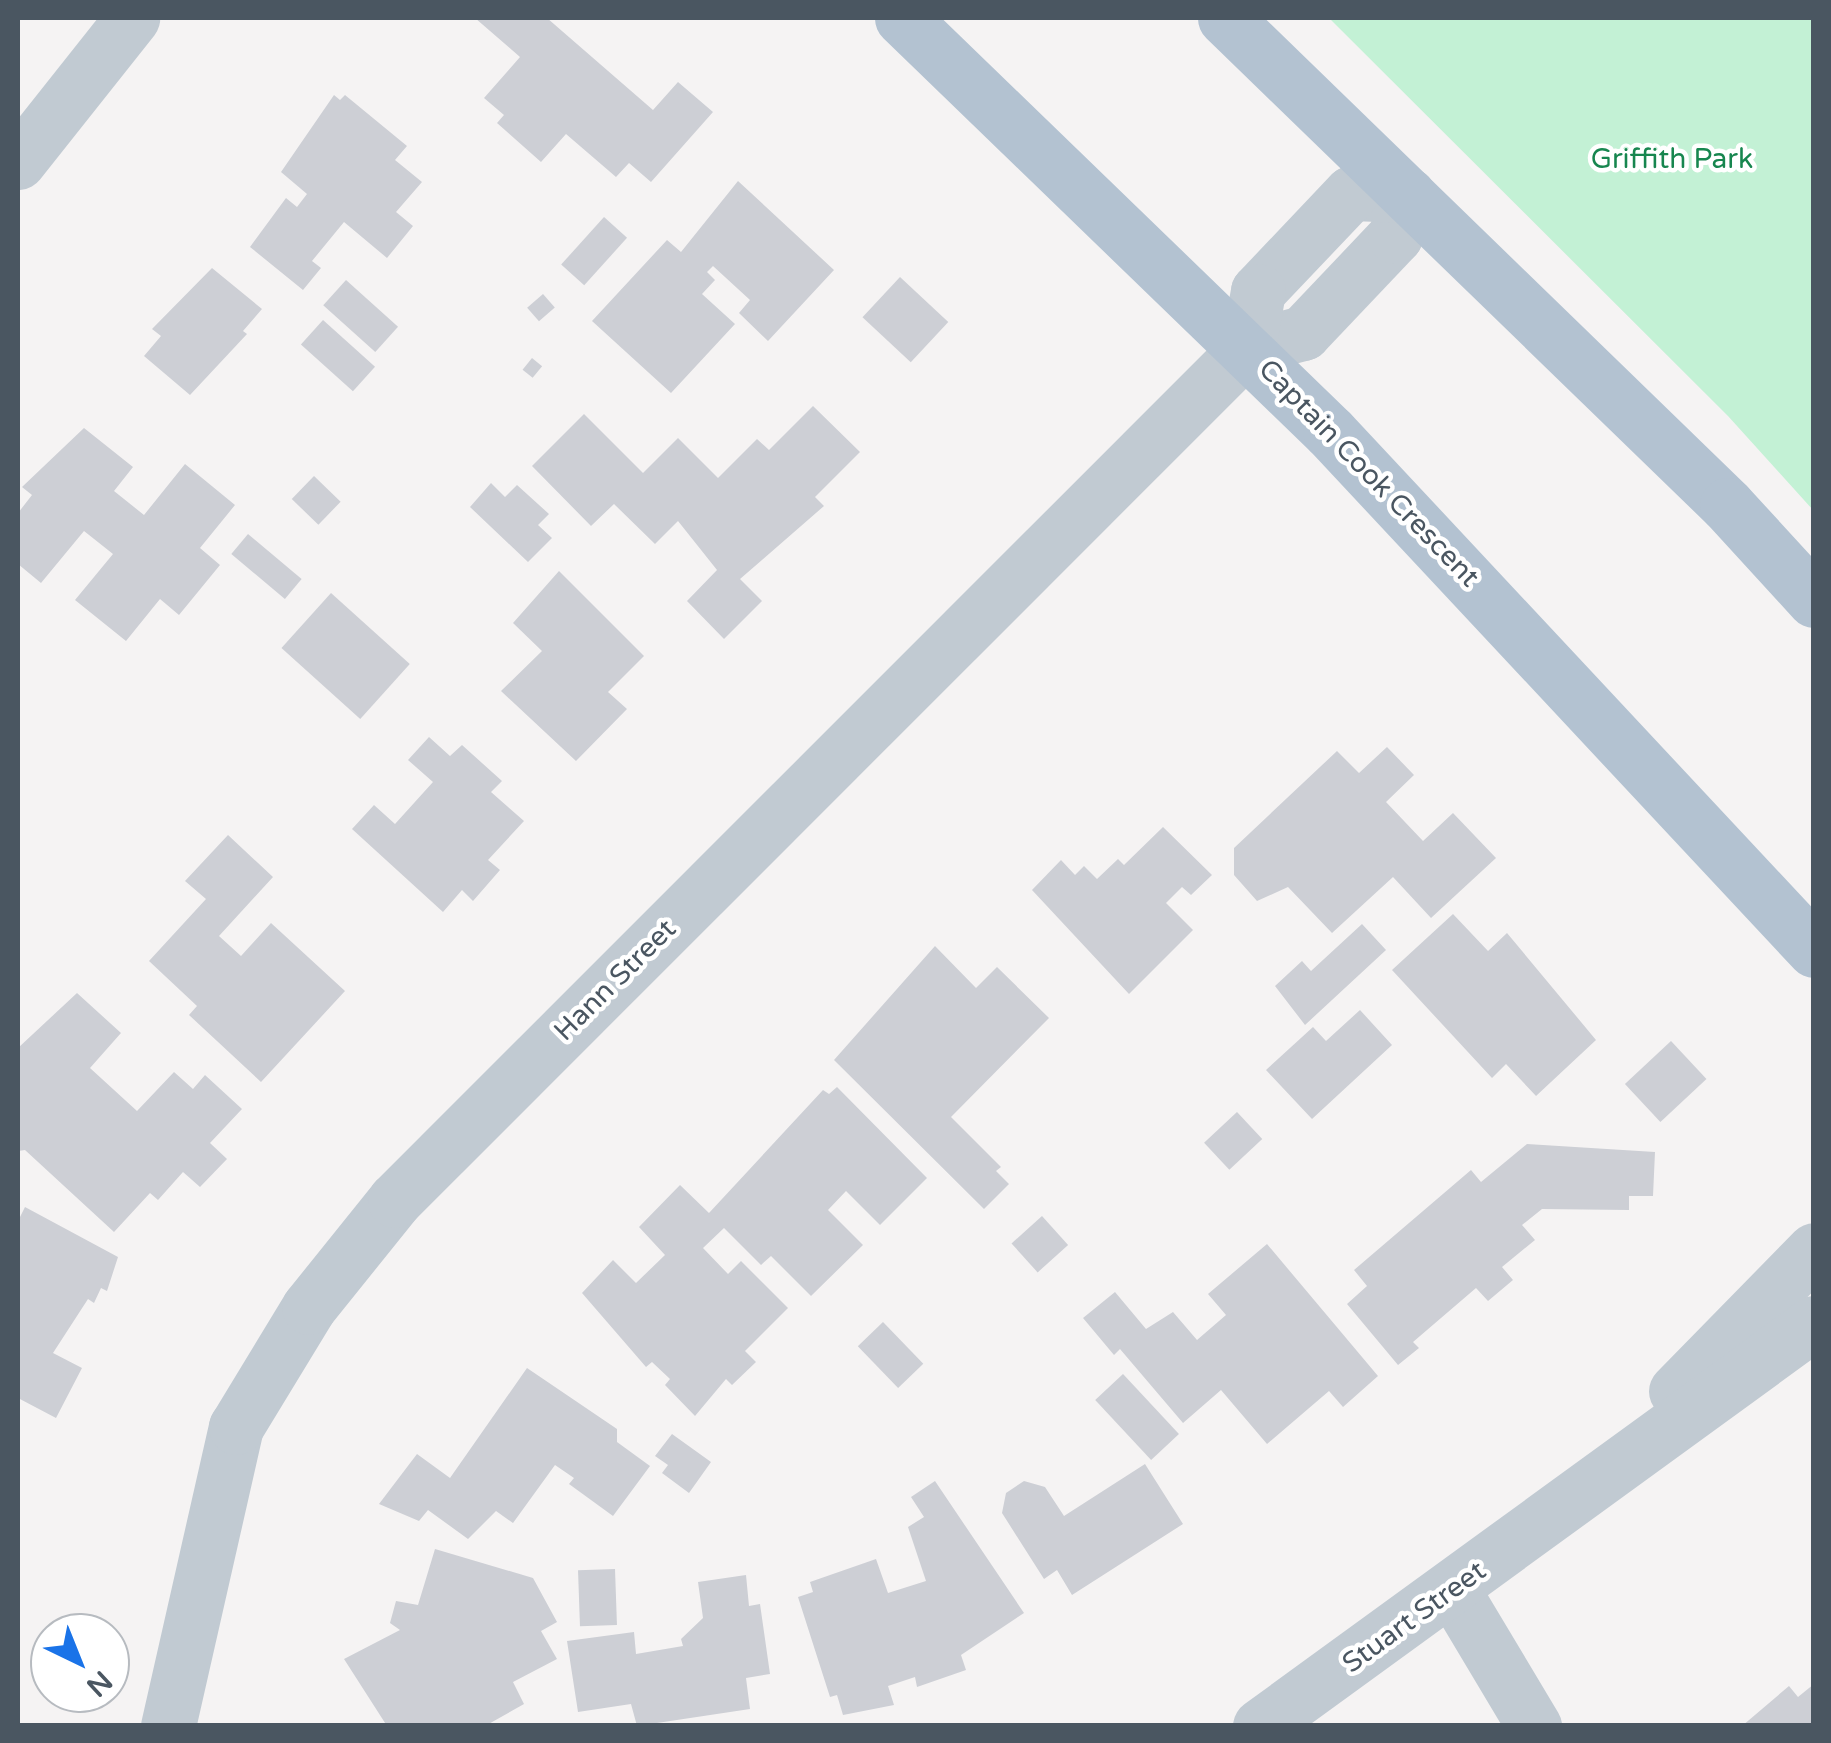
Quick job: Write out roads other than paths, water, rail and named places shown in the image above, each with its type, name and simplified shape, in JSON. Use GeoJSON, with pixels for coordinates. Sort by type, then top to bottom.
{"type":"FeatureCollection","features":[{"type":"Feature","properties":{"kind":"main road","name":"Captain Cook Crescent"},"geometry":{"type":"LineString","coordinates":[[902,18],[1248,347],[1814,950]]}},
{"type":"Feature","properties":{"kind":"main road"},"geometry":{"type":"LineString","coordinates":[[1225,18],[1726,505],[1814,600]]}},
{"type":"Feature","properties":{"kind":"street"},"geometry":{"type":"LineString","coordinates":[[18,162],[132,18]]}},
{"type":"Feature","properties":{"kind":"street"},"geometry":{"type":"LineString","coordinates":[[1248,347],[1258,291],[1351,193],[1408,195]]}},
{"type":"Feature","properties":{"kind":"street","name":"Hann Street"},"geometry":{"type":"LineString","coordinates":[[168,1726],[236,1427],[308,1307],[395,1200],[1248,347]]}},
{"type":"Feature","properties":{"kind":"street","name":"Stuart Street"},"geometry":{"type":"LineString","coordinates":[[1566,1504],[1814,1250]]}},
{"type":"Feature","properties":{"kind":"street","name":"Stuart Street"},"geometry":{"type":"LineString","coordinates":[[1260,1726],[1814,1323]]}},
{"type":"Feature","properties":{"kind":"street"},"geometry":{"type":"LineString","coordinates":[[1452,1590],[1534,1726]]}},
{"type":"Feature","properties":{"kind":"park label","name":"Griffith Park"},"geometry":{"type":"Point","coordinates":[1672,159]}}]}
